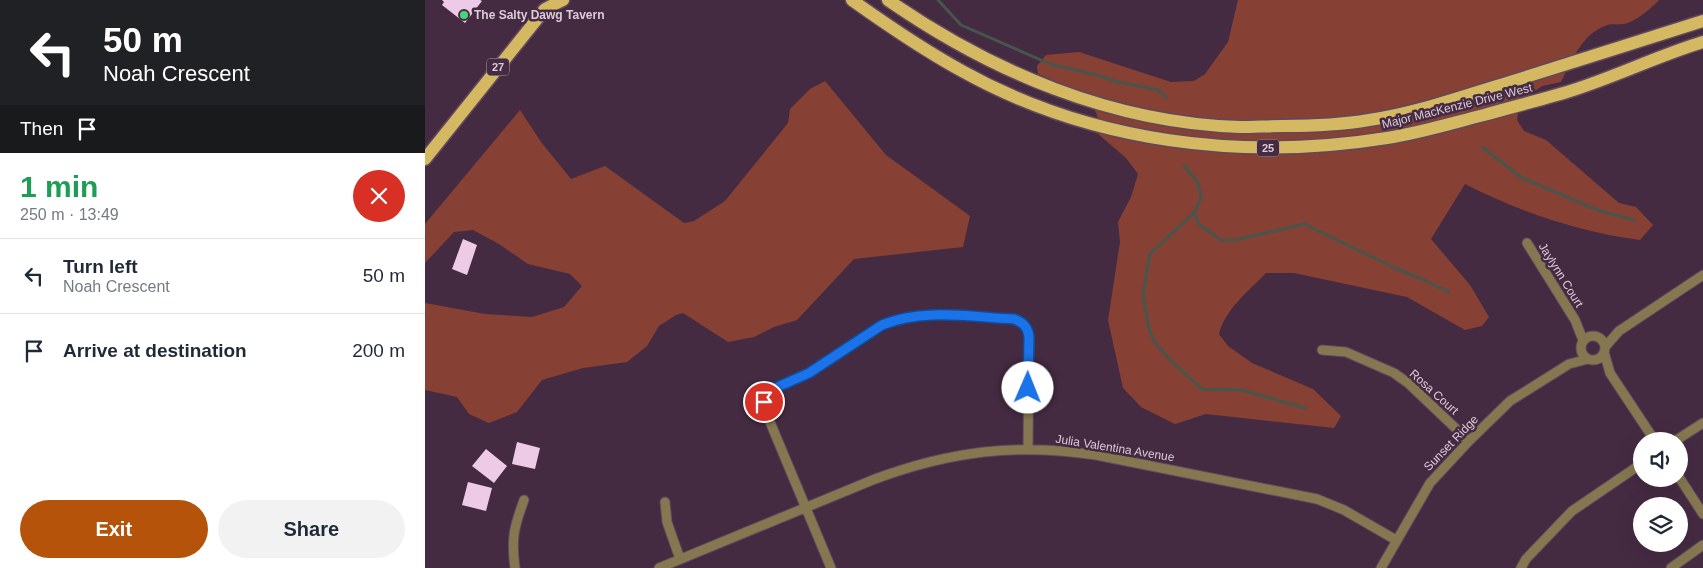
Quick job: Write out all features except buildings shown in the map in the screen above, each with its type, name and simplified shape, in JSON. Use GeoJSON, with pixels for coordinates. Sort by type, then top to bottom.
{"type":"FeatureCollection","features":[{"type":"Feature","properties":{"kind":"main road","name":"27"},"geometry":{"type":"LineString","coordinates":[[425,159],[545,4],[563,0]]}},
{"type":"Feature","properties":{"kind":"main road","name":"Major MacKenzie Drive West"},"geometry":{"type":"LineString","coordinates":[[852,0],[918,46],[963,72],[1036,105],[1071,118],[1132,134],[1176,143],[1216,146],[1268,148],[1321,147],[1389,138],[1444,126],[1568,92],[1677,50],[1703,42]]}},
{"type":"Feature","properties":{"kind":"main road","name":"Major MacKenzie Drive West"},"geometry":{"type":"LineString","coordinates":[[888,0],[923,24],[983,58],[1064,92],[1146,116],[1239,127],[1320,126],[1369,120],[1419,110],[1703,21]]}},
{"type":"Feature","properties":{"kind":"street","name":"Jaylynn Court"},"geometry":{"type":"LineString","coordinates":[[1527,243],[1575,320],[1582,342]]}},
{"type":"Feature","properties":{"kind":"street"},"geometry":{"type":"LineString","coordinates":[[1610,372],[1582,353],[1582,342],[1594,336],[1619,330],[1703,275]]}},
{"type":"Feature","properties":{"kind":"street"},"geometry":{"type":"LineString","coordinates":[[831,568],[765,410],[764,402],[767,394],[773,389],[809,373],[882,325],[907,316],[1014,319],[1021,322],[1029,331],[1028,449]]}},
{"type":"Feature","properties":{"kind":"street","name":"Jaylynn Court"},"geometry":{"type":"LineString","coordinates":[[1575,320],[1594,336]]}},
{"type":"Feature","properties":{"kind":"street"},"geometry":{"type":"LineString","coordinates":[[1590,360],[1597,359],[1619,330]]}},
{"type":"Feature","properties":{"kind":"street"},"geometry":{"type":"LineString","coordinates":[[1594,336],[1601,339],[1610,372],[1649,432]]}},
{"type":"Feature","properties":{"kind":"street","name":"Sunset Ridge"},"geometry":{"type":"LineString","coordinates":[[1569,364],[1582,342]]}},
{"type":"Feature","properties":{"kind":"street","name":"Rosa Court"},"geometry":{"type":"LineString","coordinates":[[1322,350],[1346,352],[1394,373],[1408,383],[1469,441]]}},
{"type":"Feature","properties":{"kind":"street","name":"Sunset Ridge"},"geometry":{"type":"LineString","coordinates":[[1381,568],[1430,483],[1469,441],[1510,401],[1569,364],[1590,360]]}},
{"type":"Feature","properties":{"kind":"street"},"geometry":{"type":"LineString","coordinates":[[1688,433],[1703,423]]}},
{"type":"Feature","properties":{"kind":"street","name":"Julia Valentina Avenue"},"geometry":{"type":"LineString","coordinates":[[659,568],[875,479],[929,461],[980,452],[1028,449],[1069,451],[1317,499],[1344,510],[1396,540]]}},
{"type":"Feature","properties":{"kind":"street"},"geometry":{"type":"LineString","coordinates":[[1521,568],[1526,559],[1572,511],[1633,469]]}},
{"type":"Feature","properties":{"kind":"street"},"geometry":{"type":"LineString","coordinates":[[1685,487],[1703,514]]}},
{"type":"Feature","properties":{"kind":"street"},"geometry":{"type":"LineString","coordinates":[[515,568],[513,548],[515,526],[525,500]]}},
{"type":"Feature","properties":{"kind":"street"},"geometry":{"type":"LineString","coordinates":[[665,502],[667,522],[680,559]]}},
{"type":"Feature","properties":{"kind":"street"},"geometry":{"type":"LineString","coordinates":[[1671,568],[1703,545]]}},
{"type":"Feature","properties":{"kind":"shaded area"},"geometry":{"type":"Polygon","coordinates":[[[1238,0],[1659,0],[1648,11],[1633,21],[1624,24],[1607,25],[1590,35],[1578,49],[1561,82],[1542,86],[1523,100],[1519,106],[1517,120],[1524,131],[1546,140],[1619,203],[1636,207],[1653,225],[1640,240],[1595,232],[1528,212],[1465,184],[1431,239],[1470,285],[1489,317],[1482,326],[1465,330],[1407,297],[1294,273],[1266,273],[1226,316],[1219,334],[1228,346],[1252,363],[1313,389],[1341,416],[1334,428],[1206,414],[1175,424],[1141,407],[1123,388],[1108,320],[1120,242],[1118,222],[1131,197],[1138,174],[1126,158],[1097,133],[1098,121],[1096,112],[1091,105],[1084,98],[1065,86],[1038,74],[1037,66],[1046,55],[1079,52],[1171,82],[1194,81],[1205,74],[1228,42],[1238,0]]]}},
{"type":"Feature","properties":{"kind":"shaded area"},"geometry":{"type":"Polygon","coordinates":[[[825,81],[886,155],[970,216],[963,247],[854,259],[797,320],[774,327],[754,337],[728,342],[683,313],[676,315],[659,326],[647,346],[627,362],[583,368],[542,380],[517,412],[489,423],[469,414],[457,397],[425,390],[425,303],[485,314],[532,317],[564,307],[582,286],[570,274],[528,264],[499,244],[473,230],[454,232],[425,263],[425,224],[520,110],[541,142],[571,179],[605,166],[684,223],[694,221],[725,201],[788,123],[790,109],[810,89],[825,81]]]}},
{"type":"Feature","properties":{"kind":"waterway"},"geometry":{"type":"LineString","coordinates":[[938,0],[961,25],[1050,64],[1118,82],[1159,90],[1167,98]]}},
{"type":"Feature","properties":{"kind":"waterway"},"geometry":{"type":"LineString","coordinates":[[1482,147],[1522,178],[1600,211],[1634,220]]}},
{"type":"Feature","properties":{"kind":"waterway"},"geometry":{"type":"LineString","coordinates":[[1184,165],[1198,183],[1201,198],[1194,213],[1150,254],[1143,295],[1149,329],[1154,341],[1170,360],[1202,389],[1242,390],[1305,408]]}},
{"type":"Feature","properties":{"kind":"waterway"},"geometry":{"type":"LineString","coordinates":[[1194,213],[1199,224],[1220,240],[1236,240],[1304,224],[1449,292]]}},
{"type":"Feature","properties":{"kind":"place","name":"The Salty Dawg Tavern"},"geometry":{"type":"Point","coordinates":[464,15]}},
{"type":"Feature","properties":{"kind":"route"},"geometry":{"type":"LineString","coordinates":[[764,402],[767,394],[773,389],[809,373],[882,325],[907,316],[919,315],[1014,319],[1021,322],[1029,331],[1028,388]]}}]}
